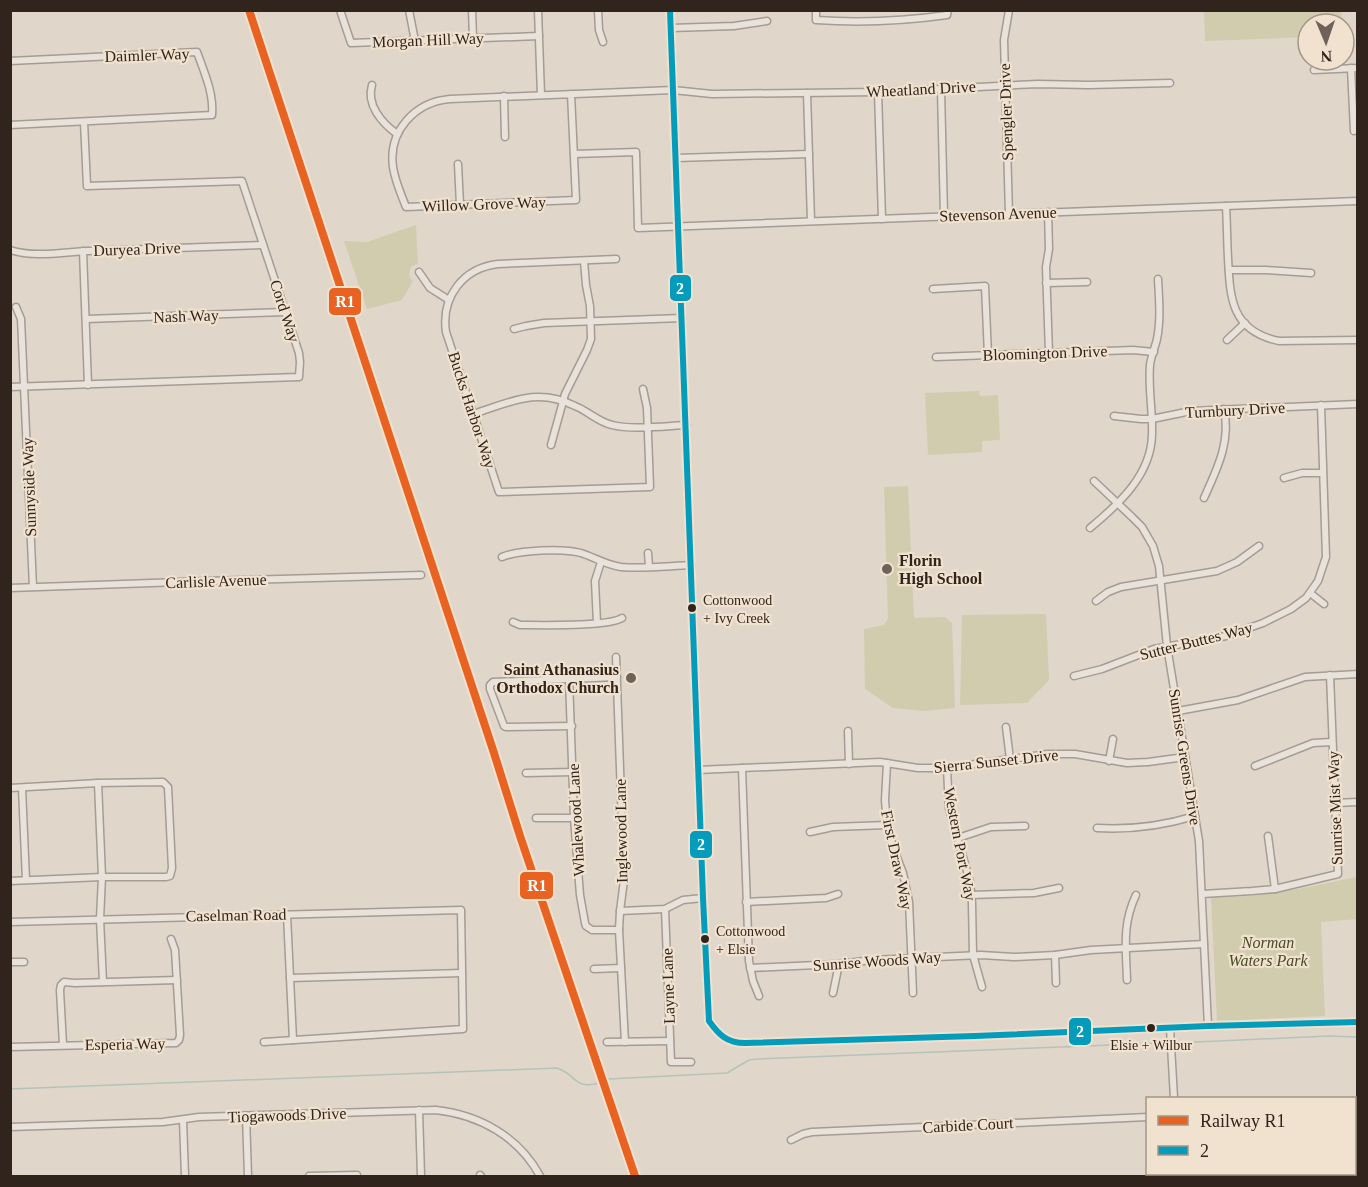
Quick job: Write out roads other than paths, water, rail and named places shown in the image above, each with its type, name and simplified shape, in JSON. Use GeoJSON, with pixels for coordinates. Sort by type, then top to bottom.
{"type":"FeatureCollection","features":[{"type":"Feature","properties":{"kind":"street","name":"Morgan Hill Way"},"geometry":{"type":"LineString","coordinates":[[340,10],[351,43],[538,36]]}},
{"type":"Feature","properties":{"kind":"street"},"geometry":{"type":"LineString","coordinates":[[409,10],[415,40]]}},
{"type":"Feature","properties":{"kind":"street"},"geometry":{"type":"LineString","coordinates":[[472,10],[473,38]]}},
{"type":"Feature","properties":{"kind":"street"},"geometry":{"type":"LineString","coordinates":[[538,10],[541,95]]}},
{"type":"Feature","properties":{"kind":"street"},"geometry":{"type":"LineString","coordinates":[[598,10],[599,30],[603,42]]}},
{"type":"Feature","properties":{"kind":"street"},"geometry":{"type":"LineString","coordinates":[[670,10],[709,1021],[725,1039],[736,1043],[1358,1022]]}},
{"type":"Feature","properties":{"kind":"street"},"geometry":{"type":"LineString","coordinates":[[816,10],[816,20],[855,22],[924,18],[947,15],[948,10]]}},
{"type":"Feature","properties":{"kind":"street","name":"Spengler Drive"},"geometry":{"type":"LineString","coordinates":[[1008,10],[1004,40],[1009,214]]}},
{"type":"Feature","properties":{"kind":"street"},"geometry":{"type":"LineString","coordinates":[[671,28],[734,26],[767,21]]}},
{"type":"Feature","properties":{"kind":"street","name":"Daimler Way"},"geometry":{"type":"LineString","coordinates":[[10,61],[197,52],[212,96],[212,115],[10,125]]}},
{"type":"Feature","properties":{"kind":"street"},"geometry":{"type":"LineString","coordinates":[[1354,72],[1354,131]]}},
{"type":"Feature","properties":{"kind":"street","name":"Wheatland Drive"},"geometry":{"type":"LineString","coordinates":[[673,90],[712,94],[878,92],[1005,85],[1170,82]]}},
{"type":"Feature","properties":{"kind":"street"},"geometry":{"type":"LineString","coordinates":[[372,85],[370,97],[376,112],[383,122],[397,134],[410,116],[431,102],[504,96],[673,90]]}},
{"type":"Feature","properties":{"kind":"street"},"geometry":{"type":"LineString","coordinates":[[941,90],[944,216]]}},
{"type":"Feature","properties":{"kind":"street"},"geometry":{"type":"LineString","coordinates":[[878,92],[882,219]]}},
{"type":"Feature","properties":{"kind":"street"},"geometry":{"type":"LineString","coordinates":[[807,93],[811,221]]}},
{"type":"Feature","properties":{"kind":"street","name":"Willow Grove Way"},"geometry":{"type":"LineString","coordinates":[[397,134],[393,165],[406,207],[576,200],[571,94]]}},
{"type":"Feature","properties":{"kind":"street"},"geometry":{"type":"LineString","coordinates":[[504,96],[505,137]]}},
{"type":"Feature","properties":{"kind":"street","name":"Cord Way"},"geometry":{"type":"LineString","coordinates":[[10,387],[299,377],[299,353],[242,180],[87,186],[84,122]]}},
{"type":"Feature","properties":{"kind":"street","name":"Stevenson Avenue"},"geometry":{"type":"LineString","coordinates":[[574,154],[636,152],[638,228],[1358,201]]}},
{"type":"Feature","properties":{"kind":"street"},"geometry":{"type":"LineString","coordinates":[[676,158],[809,154]]}},
{"type":"Feature","properties":{"kind":"street"},"geometry":{"type":"LineString","coordinates":[[458,164],[460,205]]}},
{"type":"Feature","properties":{"kind":"street"},"geometry":{"type":"LineString","coordinates":[[1226,206],[1230,290],[1232,302],[1245,323],[1258,334],[1279,341],[1358,340]]}},
{"type":"Feature","properties":{"kind":"street"},"geometry":{"type":"LineString","coordinates":[[1048,212],[1050,242],[1046,283],[1049,353]]}},
{"type":"Feature","properties":{"kind":"street","name":"Duryea Drive"},"geometry":{"type":"LineString","coordinates":[[10,250],[40,255],[83,251],[263,245]]}},
{"type":"Feature","properties":{"kind":"street"},"geometry":{"type":"LineString","coordinates":[[83,251],[88,385]]}},
{"type":"Feature","properties":{"kind":"street","name":"Bucks Harbor Way"},"geometry":{"type":"LineString","coordinates":[[616,259],[498,264],[476,270],[466,276],[449,300],[445,314],[446,332],[499,492],[650,487],[648,426]]}},
{"type":"Feature","properties":{"kind":"street"},"geometry":{"type":"LineString","coordinates":[[551,445],[563,401],[589,345],[592,333],[584,261]]}},
{"type":"Feature","properties":{"kind":"street"},"geometry":{"type":"LineString","coordinates":[[1229,270],[1311,273]]}},
{"type":"Feature","properties":{"kind":"street"},"geometry":{"type":"LineString","coordinates":[[419,272],[430,288],[449,300]]}},
{"type":"Feature","properties":{"kind":"street"},"geometry":{"type":"LineString","coordinates":[[1090,528],[1118,503],[1134,484],[1146,464],[1152,441],[1150,369],[1160,316],[1158,279]]}},
{"type":"Feature","properties":{"kind":"street"},"geometry":{"type":"LineString","coordinates":[[1046,283],[1087,282]]}},
{"type":"Feature","properties":{"kind":"street"},"geometry":{"type":"LineString","coordinates":[[933,289],[985,286],[987,355]]}},
{"type":"Feature","properties":{"kind":"street","name":"Sunnyside Way"},"geometry":{"type":"LineString","coordinates":[[16,307],[21,319],[33,587]]}},
{"type":"Feature","properties":{"kind":"street","name":"Nash Way"},"geometry":{"type":"LineString","coordinates":[[86,320],[286,312]]}},
{"type":"Feature","properties":{"kind":"street"},"geometry":{"type":"LineString","coordinates":[[514,329],[538,323],[682,318]]}},
{"type":"Feature","properties":{"kind":"street"},"geometry":{"type":"LineString","coordinates":[[1227,340],[1245,323]]}},
{"type":"Feature","properties":{"kind":"street","name":"Bloomington Drive"},"geometry":{"type":"LineString","coordinates":[[936,357],[1133,350],[1154,352]]}},
{"type":"Feature","properties":{"kind":"street"},"geometry":{"type":"LineString","coordinates":[[643,389],[648,426]]}},
{"type":"Feature","properties":{"kind":"street"},"geometry":{"type":"LineString","coordinates":[[473,414],[529,397],[543,396],[579,407],[608,424],[619,427],[686,425]]}},
{"type":"Feature","properties":{"kind":"street","name":"Turnbury Drive"},"geometry":{"type":"LineString","coordinates":[[1114,416],[1152,419],[1184,412],[1224,409],[1358,404]]}},
{"type":"Feature","properties":{"kind":"street","name":"Sutter Buttes Way"},"geometry":{"type":"LineString","coordinates":[[1074,676],[1101,669],[1144,652],[1226,636],[1251,628],[1291,609],[1310,593],[1321,575],[1326,557],[1321,405]]}},
{"type":"Feature","properties":{"kind":"street"},"geometry":{"type":"LineString","coordinates":[[1204,498],[1225,445],[1224,409]]}},
{"type":"Feature","properties":{"kind":"street"},"geometry":{"type":"LineString","coordinates":[[1284,478],[1302,473],[1323,472]]}},
{"type":"Feature","properties":{"kind":"street","name":"Sunrise Greens Drive"},"geometry":{"type":"LineString","coordinates":[[1094,481],[1137,522],[1158,559],[1162,580],[1167,646],[1198,841],[1208,1026]]}},
{"type":"Feature","properties":{"kind":"street"},"geometry":{"type":"LineString","coordinates":[[1096,600],[1121,587],[1217,571],[1237,562],[1259,546]]}},
{"type":"Feature","properties":{"kind":"street"},"geometry":{"type":"LineString","coordinates":[[502,556],[517,552],[566,551],[584,554],[601,562],[622,567],[691,565]]}},
{"type":"Feature","properties":{"kind":"street"},"geometry":{"type":"LineString","coordinates":[[648,553],[649,567]]}},
{"type":"Feature","properties":{"kind":"street"},"geometry":{"type":"LineString","coordinates":[[597,623],[595,581],[601,562]]}},
{"type":"Feature","properties":{"kind":"street","name":"Carlisle Avenue"},"geometry":{"type":"LineString","coordinates":[[10,588],[421,575]]}},
{"type":"Feature","properties":{"kind":"street"},"geometry":{"type":"LineString","coordinates":[[1310,593],[1324,604]]}},
{"type":"Feature","properties":{"kind":"street"},"geometry":{"type":"LineString","coordinates":[[513,622],[520,625],[597,623],[616,622],[622,618]]}},
{"type":"Feature","properties":{"kind":"street","name":"Inglewood Lane"},"geometry":{"type":"LineString","coordinates":[[616,657],[624,880],[619,930],[625,1042]]}},
{"type":"Feature","properties":{"kind":"street"},"geometry":{"type":"LineString","coordinates":[[1178,711],[1238,700],[1305,677],[1358,674]]}},
{"type":"Feature","properties":{"kind":"street","name":"Sunrise Mist Way"},"geometry":{"type":"LineString","coordinates":[[1202,894],[1275,889],[1338,874],[1330,675]]}},
{"type":"Feature","properties":{"kind":"street"},"geometry":{"type":"LineString","coordinates":[[572,726],[506,727],[502,724],[490,685],[493,682],[616,677]]}},
{"type":"Feature","properties":{"kind":"street","name":"Whalewood Lane"},"geometry":{"type":"LineString","coordinates":[[569,679],[574,818],[580,895],[585,923],[592,930],[619,930]]}},
{"type":"Feature","properties":{"kind":"street"},"geometry":{"type":"LineString","coordinates":[[1006,727],[1010,759]]}},
{"type":"Feature","properties":{"kind":"street"},"geometry":{"type":"LineString","coordinates":[[848,731],[849,764]]}},
{"type":"Feature","properties":{"kind":"street"},"geometry":{"type":"LineString","coordinates":[[1108,761],[1113,739]]}},
{"type":"Feature","properties":{"kind":"street"},"geometry":{"type":"LineString","coordinates":[[1255,766],[1313,743],[1332,742]]}},
{"type":"Feature","properties":{"kind":"street","name":"Sierra Sunset Drive"},"geometry":{"type":"LineString","coordinates":[[698,770],[887,763],[918,768],[946,768],[1061,753],[1127,763],[1185,757]]}},
{"type":"Feature","properties":{"kind":"street","name":"First Draw Way"},"geometry":{"type":"LineString","coordinates":[[887,763],[885,800],[887,825],[907,888],[913,993]]}},
{"type":"Feature","properties":{"kind":"street"},"geometry":{"type":"LineString","coordinates":[[742,768],[750,968],[759,996]]}},
{"type":"Feature","properties":{"kind":"street","name":"Western Port Way"},"geometry":{"type":"LineString","coordinates":[[946,768],[949,808],[966,866],[971,896],[973,955],[982,987]]}},
{"type":"Feature","properties":{"kind":"street"},"geometry":{"type":"LineString","coordinates":[[526,773],[573,772]]}},
{"type":"Feature","properties":{"kind":"street"},"geometry":{"type":"LineString","coordinates":[[10,788],[163,782],[168,787],[172,868],[170,876],[166,877],[10,881]]}},
{"type":"Feature","properties":{"kind":"street"},"geometry":{"type":"LineString","coordinates":[[98,783],[102,877],[100,919],[104,982]]}},
{"type":"Feature","properties":{"kind":"street"},"geometry":{"type":"LineString","coordinates":[[22,788],[26,880]]}},
{"type":"Feature","properties":{"kind":"street"},"geometry":{"type":"LineString","coordinates":[[1335,803],[1358,802]]}},
{"type":"Feature","properties":{"kind":"street"},"geometry":{"type":"LineString","coordinates":[[1097,828],[1148,827],[1195,816]]}},
{"type":"Feature","properties":{"kind":"street"},"geometry":{"type":"LineString","coordinates":[[536,819],[574,818]]}},
{"type":"Feature","properties":{"kind":"street"},"geometry":{"type":"LineString","coordinates":[[810,832],[833,827],[887,825]]}},
{"type":"Feature","properties":{"kind":"street"},"geometry":{"type":"LineString","coordinates":[[958,838],[992,827],[1025,826]]}},
{"type":"Feature","properties":{"kind":"street"},"geometry":{"type":"LineString","coordinates":[[1268,836],[1275,889]]}},
{"type":"Feature","properties":{"kind":"street"},"geometry":{"type":"LineString","coordinates":[[971,896],[1034,893],[1059,888]]}},
{"type":"Feature","properties":{"kind":"street"},"geometry":{"type":"LineString","coordinates":[[746,902],[826,898],[838,894]]}},
{"type":"Feature","properties":{"kind":"street"},"geometry":{"type":"LineString","coordinates":[[1127,980],[1127,920],[1136,896]]}},
{"type":"Feature","properties":{"kind":"street"},"geometry":{"type":"LineString","coordinates":[[620,911],[665,909],[683,900],[703,898]]}},
{"type":"Feature","properties":{"kind":"street","name":"Layne Lane"},"geometry":{"type":"LineString","coordinates":[[665,909],[671,1062],[691,1062]]}},
{"type":"Feature","properties":{"kind":"street","name":"Caselman Road"},"geometry":{"type":"LineString","coordinates":[[10,922],[461,910],[462,973]]}},
{"type":"Feature","properties":{"kind":"street"},"geometry":{"type":"LineString","coordinates":[[287,915],[293,1040]]}},
{"type":"Feature","properties":{"kind":"street"},"geometry":{"type":"LineString","coordinates":[[63,1045],[60,990],[64,982],[177,980],[175,950],[171,939]]}},
{"type":"Feature","properties":{"kind":"street","name":"Sunrise Woods Way"},"geometry":{"type":"LineString","coordinates":[[750,968],[973,955],[1014,957],[1055,955],[1091,950],[1204,945]]}},
{"type":"Feature","properties":{"kind":"street"},"geometry":{"type":"LineString","coordinates":[[1055,955],[1056,983]]}},
{"type":"Feature","properties":{"kind":"street"},"geometry":{"type":"LineString","coordinates":[[10,962],[24,962]]}},
{"type":"Feature","properties":{"kind":"street"},"geometry":{"type":"LineString","coordinates":[[833,993],[839,964]]}},
{"type":"Feature","properties":{"kind":"street"},"geometry":{"type":"LineString","coordinates":[[594,969],[621,968]]}},
{"type":"Feature","properties":{"kind":"street"},"geometry":{"type":"LineString","coordinates":[[264,1042],[463,1029],[462,973],[290,978]]}},
{"type":"Feature","properties":{"kind":"street","name":"Esperia Way"},"geometry":{"type":"LineString","coordinates":[[10,1047],[176,1042],[180,1035],[177,980]]}},
{"type":"Feature","properties":{"kind":"street"},"geometry":{"type":"LineString","coordinates":[[1170,1028],[1174,1097]]}},
{"type":"Feature","properties":{"kind":"street"},"geometry":{"type":"LineString","coordinates":[[607,1042],[670,1041]]}},
{"type":"Feature","properties":{"kind":"street"},"geometry":{"type":"LineString","coordinates":[[419,1110],[421,1176]]}},
{"type":"Feature","properties":{"kind":"street","name":"Tiogawoods Drive"},"geometry":{"type":"LineString","coordinates":[[10,1127],[436,1110],[462,1114],[492,1127],[522,1152],[540,1176]]}},
{"type":"Feature","properties":{"kind":"street"},"geometry":{"type":"LineString","coordinates":[[246,1116],[248,1176]]}},
{"type":"Feature","properties":{"kind":"street","name":"Carbide Court"},"geometry":{"type":"LineString","coordinates":[[791,1140],[812,1132],[1146,1117]]}},
{"type":"Feature","properties":{"kind":"street"},"geometry":{"type":"LineString","coordinates":[[183,1120],[185,1176]]}},
{"type":"Feature","properties":{"kind":"street"},"geometry":{"type":"LineString","coordinates":[[309,1176],[357,1176]]}},
{"type":"Feature","properties":{"kind":"waterway"},"geometry":{"type":"LineString","coordinates":[[1176,1043],[1328,1036],[1358,1037]]}},
{"type":"Feature","properties":{"kind":"waterway"},"geometry":{"type":"LineString","coordinates":[[608,1079],[727,1073],[749,1060],[758,1059],[1163,1043]]}},
{"type":"Feature","properties":{"kind":"waterway"},"geometry":{"type":"LineString","coordinates":[[10,1089],[557,1068],[580,1083],[591,1085],[599,1083]]}},
{"type":"Feature","properties":{"kind":"rail line","name":"R1"},"geometry":{"type":"LineString","coordinates":[[249,10],[520,836],[635,1176]]}},
{"type":"Feature","properties":{"kind":"place","name":"Florin High School"},"geometry":{"type":"Point","coordinates":[887,569]}},
{"type":"Feature","properties":{"kind":"place","name":"Cottonwood + Ivy Creek"},"geometry":{"type":"Point","coordinates":[692,608]}},
{"type":"Feature","properties":{"kind":"place","name":"Saint Athanasius Orthodox Church"},"geometry":{"type":"Point","coordinates":[631,678]}},
{"type":"Feature","properties":{"kind":"place","name":"Cottonwood + Elsie"},"geometry":{"type":"Point","coordinates":[705,939]}},
{"type":"Feature","properties":{"kind":"place","name":"Elsie + Wilbur"},"geometry":{"type":"Point","coordinates":[1151,1028]}},
{"type":"Feature","properties":{"kind":"park label","name":"Norman Waters Park"},"geometry":{"type":"Point","coordinates":[1268,951]}}]}
